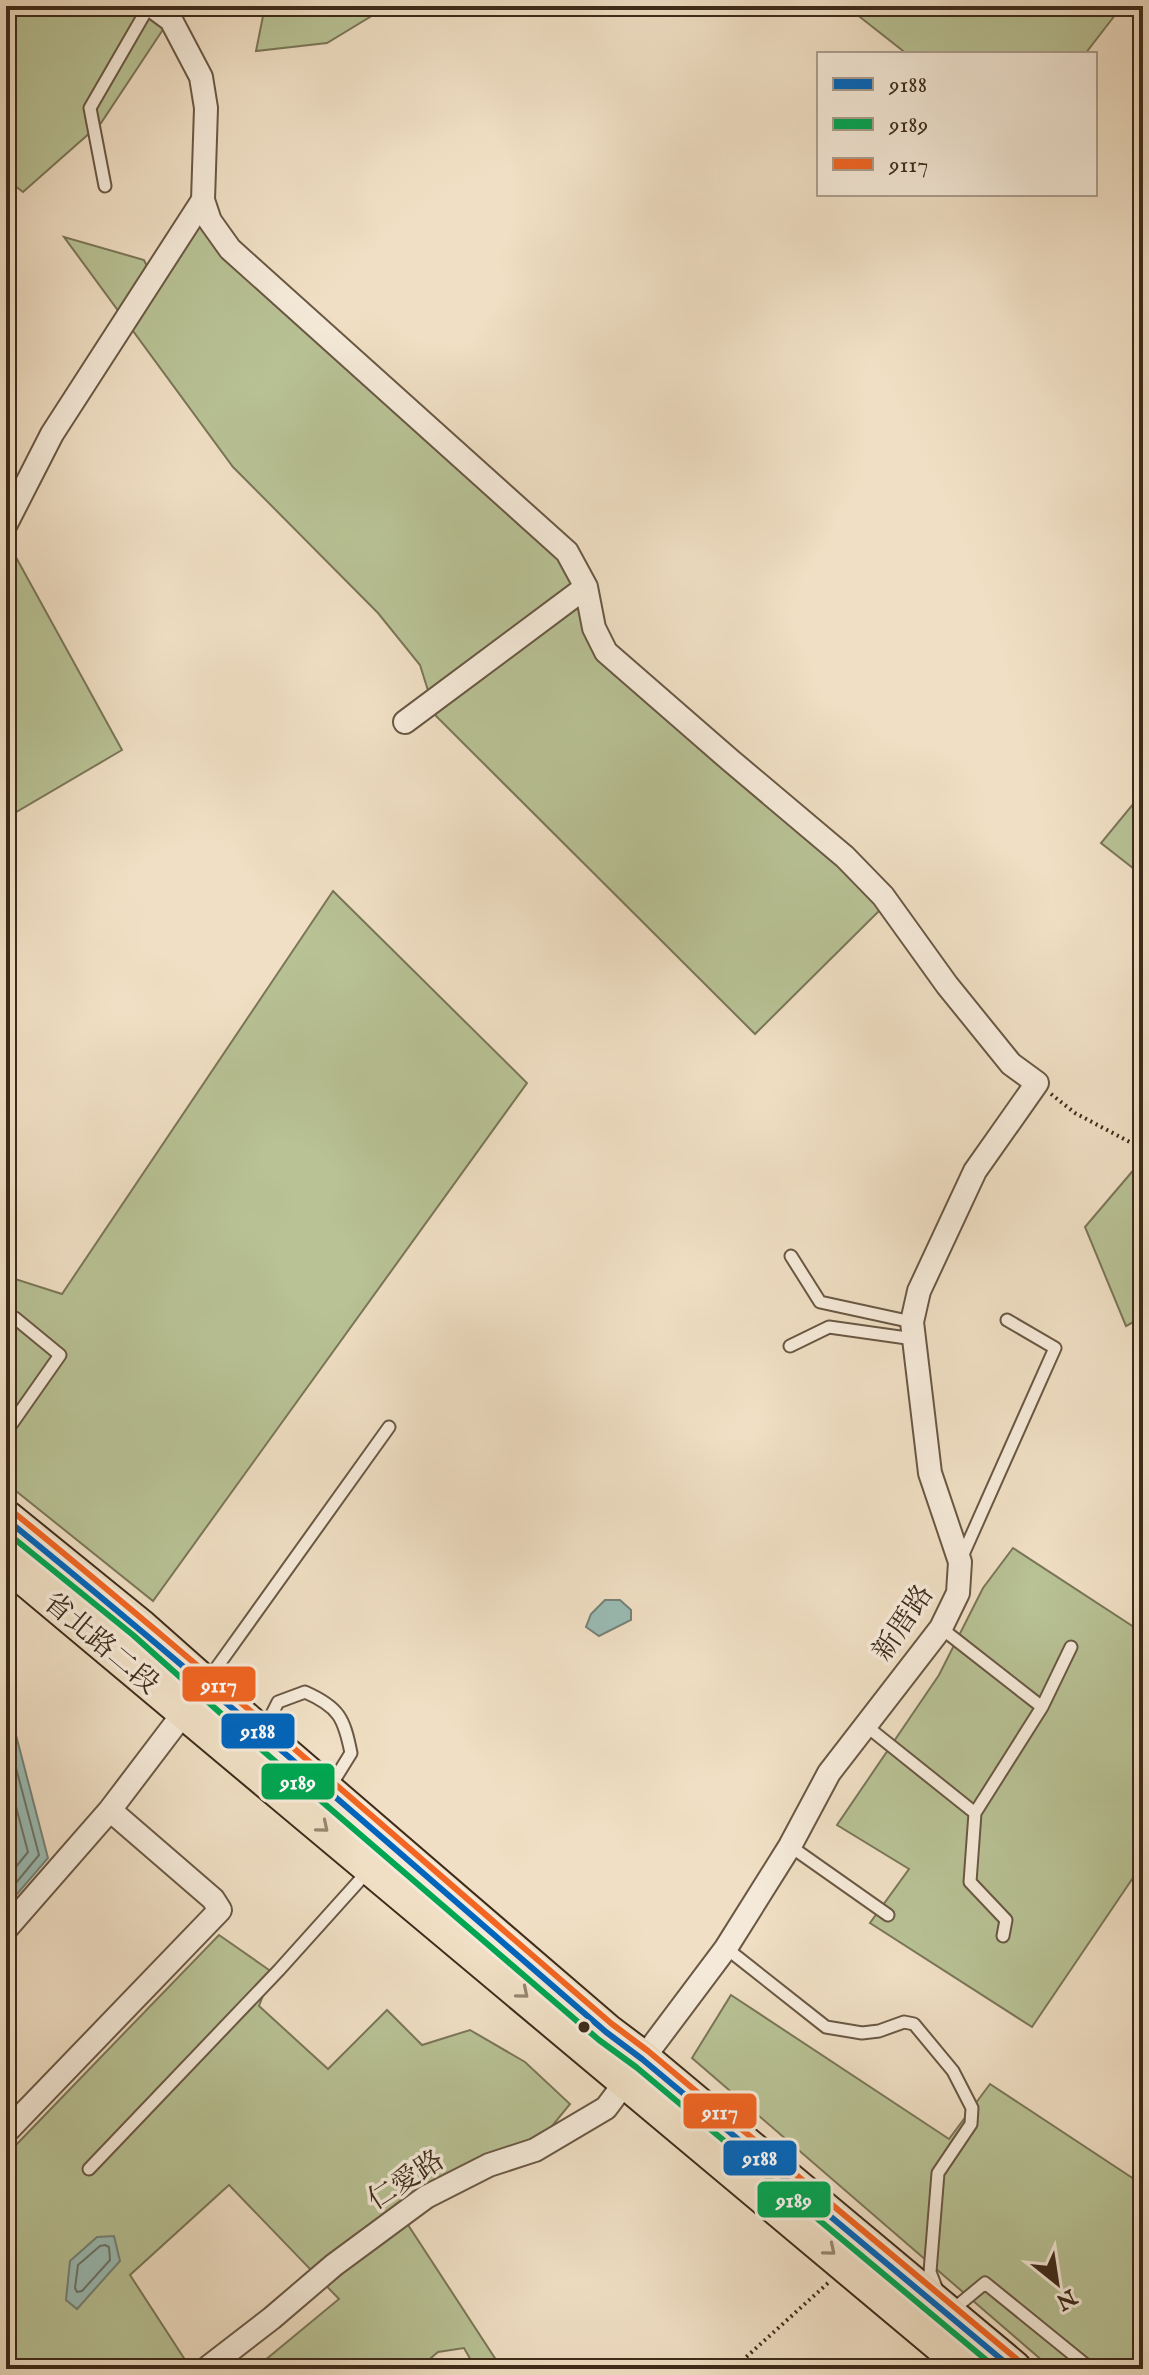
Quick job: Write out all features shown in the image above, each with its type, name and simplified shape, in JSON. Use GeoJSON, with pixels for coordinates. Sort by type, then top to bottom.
{"type":"FeatureCollection","features":[{"type":"Feature","properties":{"kind":"main road","name":"省北路二段"},"geometry":{"type":"LineString","coordinates":[[6,1519],[139,1627],[194,1698],[371,1867],[635,2070],[1013,2369]]}},
{"type":"Feature","properties":{"kind":"main road","name":"省北路二段"},"geometry":{"type":"LineString","coordinates":[[6,1561],[194,1698],[262,1736],[328,1791],[606,2032],[635,2070],[848,2266],[971,2369]]}},
{"type":"Feature","properties":{"kind":"street"},"geometry":{"type":"LineString","coordinates":[[150,6],[171,20],[201,77],[206,108],[203,200],[210,221],[230,249],[567,552],[586,587],[594,628],[606,652],[855,866],[883,896],[947,985],[1011,1064],[1037,1083]]}},
{"type":"Feature","properties":{"kind":"street"},"geometry":{"type":"LineString","coordinates":[[6,524],[52,434],[203,200]]}},
{"type":"Feature","properties":{"kind":"street"},"geometry":{"type":"LineString","coordinates":[[405,722],[586,587]]}},
{"type":"Feature","properties":{"kind":"street","name":"新厝路"},"geometry":{"type":"LineString","coordinates":[[635,2070],[726,1948],[790,1846],[829,1773],[941,1628],[958,1593],[960,1562],[930,1473],[913,1330],[919,1291],[975,1171],[1037,1083]]}},
{"type":"Feature","properties":{"kind":"street"},"geometry":{"type":"LineString","coordinates":[[6,1929],[110,1810],[194,1698]]}},
{"type":"Feature","properties":{"kind":"street"},"geometry":{"type":"LineString","coordinates":[[6,2126],[9,2129],[220,1910],[213,1899],[110,1810]]}},
{"type":"Feature","properties":{"kind":"street","name":"仁愛路"},"geometry":{"type":"LineString","coordinates":[[206,2369],[334,2265],[426,2197],[489,2165],[535,2150],[570,2131],[606,2108],[635,2070]]}},
{"type":"Feature","properties":{"kind":"lane"},"geometry":{"type":"LineString","coordinates":[[105,186],[90,108],[150,6]]}},
{"type":"Feature","properties":{"kind":"lane"},"geometry":{"type":"LineString","coordinates":[[791,1256],[820,1302],[913,1330]]}},
{"type":"Feature","properties":{"kind":"lane"},"geometry":{"type":"LineString","coordinates":[[6,1432],[60,1355],[15,1318]]}},
{"type":"Feature","properties":{"kind":"lane"},"geometry":{"type":"LineString","coordinates":[[960,1562],[1055,1348],[1007,1320]]}},
{"type":"Feature","properties":{"kind":"lane"},"geometry":{"type":"LineString","coordinates":[[790,1346],[829,1327],[913,1330]]}},
{"type":"Feature","properties":{"kind":"lane"},"geometry":{"type":"LineString","coordinates":[[194,1698],[389,1427]]}},
{"type":"Feature","properties":{"kind":"lane"},"geometry":{"type":"LineString","coordinates":[[941,1628],[1042,1707]]}},
{"type":"Feature","properties":{"kind":"lane"},"geometry":{"type":"LineString","coordinates":[[1003,1936],[1006,1920],[970,1882],[975,1813],[1042,1707],[1071,1647]]}},
{"type":"Feature","properties":{"kind":"lane"},"geometry":{"type":"LineString","coordinates":[[262,1736],[278,1702],[305,1692],[326,1701],[345,1725],[351,1753],[328,1791]]}},
{"type":"Feature","properties":{"kind":"lane"},"geometry":{"type":"LineString","coordinates":[[865,1725],[975,1813]]}},
{"type":"Feature","properties":{"kind":"lane"},"geometry":{"type":"LineString","coordinates":[[790,1846],[888,1915]]}},
{"type":"Feature","properties":{"kind":"lane"},"geometry":{"type":"LineString","coordinates":[[89,2169],[279,1970],[371,1867]]}},
{"type":"Feature","properties":{"kind":"lane"},"geometry":{"type":"LineString","coordinates":[[726,1948],[826,2027],[862,2033],[904,2022],[914,2024],[953,2071],[972,2108],[971,2124],[938,2173],[930,2272],[947,2314],[985,2283],[1091,2369]]}},
{"type":"Feature","properties":{"kind":"path"},"geometry":{"type":"LineString","coordinates":[[1037,1083],[1075,1113],[1143,1149]]}},
{"type":"Feature","properties":{"kind":"path"},"geometry":{"type":"LineString","coordinates":[[733,2369],[848,2266]]}},
{"type":"Feature","properties":{"kind":"green space"},"geometry":{"type":"Polygon","coordinates":[[[6,6],[129,6],[166,25],[101,123],[23,192],[6,179],[6,6]]]}},
{"type":"Feature","properties":{"kind":"green space"},"geometry":{"type":"Polygon","coordinates":[[[265,6],[388,6],[327,43],[256,51],[265,6]]]}},
{"type":"Feature","properties":{"kind":"green space"},"geometry":{"type":"Polygon","coordinates":[[[846,6],[1122,6],[1087,52],[904,52],[846,6]]]}},
{"type":"Feature","properties":{"kind":"green space"},"geometry":{"type":"Polygon","coordinates":[[[215,199],[216,229],[573,567],[599,641],[885,905],[755,1034],[436,716],[420,665],[378,613],[233,467],[64,237],[144,260],[155,283],[215,199]]]}},
{"type":"Feature","properties":{"kind":"green space"},"geometry":{"type":"Polygon","coordinates":[[[6,548],[12,550],[122,750],[6,818],[6,548]]]}},
{"type":"Feature","properties":{"kind":"green space"},"geometry":{"type":"Polygon","coordinates":[[[1143,792],[1143,876],[1101,843],[1143,792]]]}},
{"type":"Feature","properties":{"kind":"green space"},"geometry":{"type":"Polygon","coordinates":[[[333,891],[527,1083],[153,1601],[6,1483],[6,1276],[62,1294],[333,891]]]}},
{"type":"Feature","properties":{"kind":"green space"},"geometry":{"type":"Polygon","coordinates":[[[1142,1160],[1143,1317],[1126,1326],[1085,1227],[1142,1160]]]}},
{"type":"Feature","properties":{"kind":"green space"},"geometry":{"type":"Polygon","coordinates":[[[1013,1548],[1143,1633],[1143,1863],[1032,2027],[870,1923],[909,1869],[837,1825],[939,1675],[983,1588],[1013,1548]]]}},
{"type":"Feature","properties":{"kind":"green space"},"geometry":{"type":"Polygon","coordinates":[[[219,1935],[272,1972],[259,2006],[328,2069],[387,2010],[422,2045],[470,2030],[525,2062],[570,2104],[548,2131],[399,2211],[502,2369],[476,2369],[464,2348],[438,2352],[418,2369],[260,2369],[258,2366],[339,2299],[229,2185],[130,2275],[191,2369],[6,2369],[6,2140],[14,2147],[219,1935]]]}},
{"type":"Feature","properties":{"kind":"green space"},"geometry":{"type":"Polygon","coordinates":[[[731,1995],[949,2139],[990,2084],[1143,2185],[1143,2349],[1124,2369],[1052,2369],[692,2058],[731,1995]]]}},
{"type":"Feature","properties":{"kind":"water"},"geometry":{"type":"Polygon","coordinates":[[[605,1600],[620,1600],[631,1610],[631,1620],[599,1636],[586,1627],[591,1614],[605,1600]]]}},
{"type":"Feature","properties":{"kind":"water"},"geometry":{"type":"Polygon","coordinates":[[[6,1714],[11,1716],[48,1858],[6,1907],[6,1714]]]}},
{"type":"Feature","properties":{"kind":"water"},"geometry":{"type":"Polygon","coordinates":[[[114,2236],[120,2261],[77,2309],[66,2300],[70,2261],[97,2237],[114,2236]]]}},
{"type":"Feature","properties":{"kind":"transit line","name":"9117"},"geometry":{"type":"LineString","coordinates":[[12,1511],[239,1701],[612,2024],[1019,2361]]}},
{"type":"Feature","properties":{"kind":"transit line","name":"9188"},"geometry":{"type":"LineString","coordinates":[[6,1519],[233,1709],[606,2032],[1013,2369]]}},
{"type":"Feature","properties":{"kind":"transit line","name":"9189"},"geometry":{"type":"LineString","coordinates":[[6,1532],[133,1635],[599,2040],[636,2067],[997,2369]]}}]}
